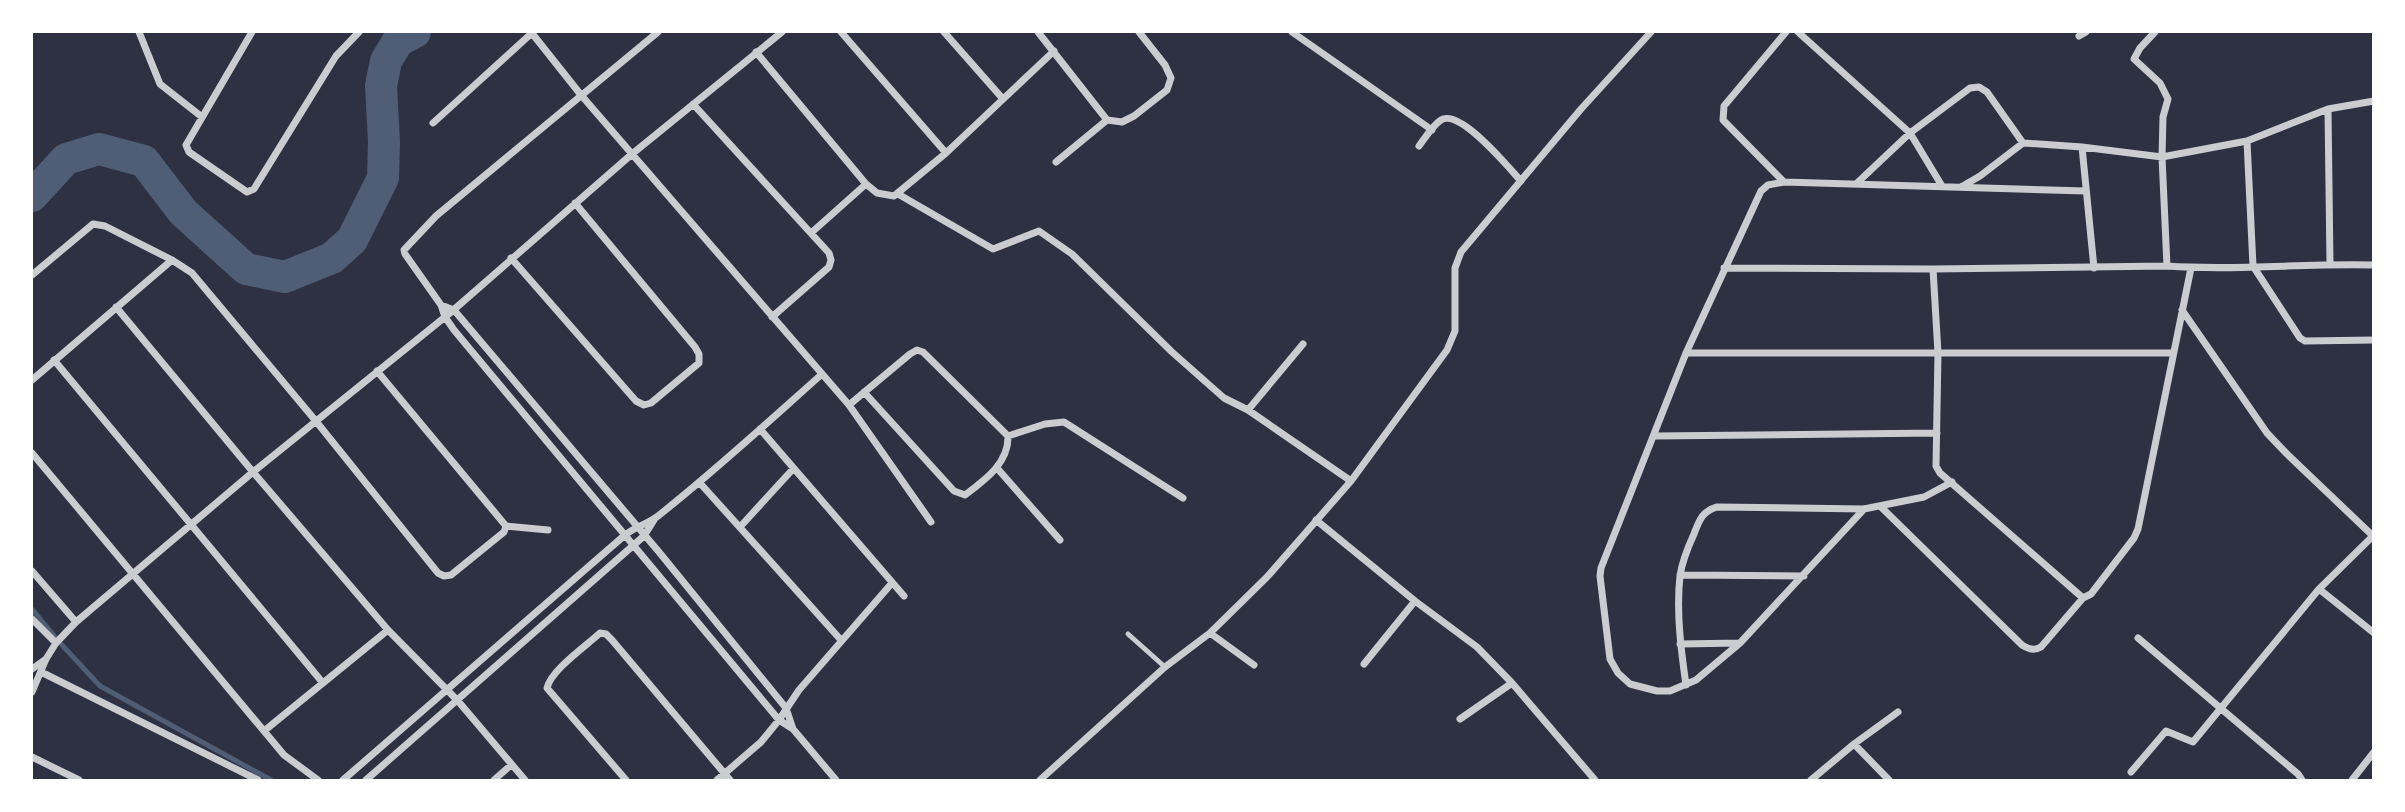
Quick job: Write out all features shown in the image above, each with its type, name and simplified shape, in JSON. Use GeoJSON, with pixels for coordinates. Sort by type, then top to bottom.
{"type":"FeatureCollection","features":[{"type":"Feature","properties":{"kind":"street"},"geometry":{"type":"LineString","coordinates":[[139,32],[160,84],[202,117]]}},
{"type":"Feature","properties":{"kind":"street"},"geometry":{"type":"LineString","coordinates":[[252,32],[186,145],[186,149],[247,192],[252,191],[335,55],[359,32]]}},
{"type":"Feature","properties":{"kind":"street"},"geometry":{"type":"LineString","coordinates":[[433,123],[532,32],[581,95],[849,405],[931,522]]}},
{"type":"Feature","properties":{"kind":"street"},"geometry":{"type":"LineString","coordinates":[[658,32],[436,216],[404,250],[441,304],[640,532],[786,708],[793,729]]}},
{"type":"Feature","properties":{"kind":"street"},"geometry":{"type":"LineString","coordinates":[[32,692],[56,643],[76,622],[191,523],[450,313],[632,153],[782,32]]}},
{"type":"Feature","properties":{"kind":"street"},"geometry":{"type":"LineString","coordinates":[[841,32],[946,153]]}},
{"type":"Feature","properties":{"kind":"street"},"geometry":{"type":"LineString","coordinates":[[944,32],[1003,99]]}},
{"type":"Feature","properties":{"kind":"street"},"geometry":{"type":"LineString","coordinates":[[1038,32],[1107,120],[1113,123],[1135,116],[1167,90],[1171,78],[1165,65],[1139,32]]}},
{"type":"Feature","properties":{"kind":"street"},"geometry":{"type":"LineString","coordinates":[[1292,32],[1432,130]]}},
{"type":"Feature","properties":{"kind":"street"},"geometry":{"type":"LineString","coordinates":[[1040,780],[1165,667],[1210,633],[1267,577],[1351,481],[1447,350],[1455,331],[1455,268],[1461,252],[1581,109],[1651,32]]}},
{"type":"Feature","properties":{"kind":"street"},"geometry":{"type":"LineString","coordinates":[[1784,182],[1723,120],[1722,114],[1724,106],[1786,32]]}},
{"type":"Feature","properties":{"kind":"street"},"geometry":{"type":"LineString","coordinates":[[1798,32],[1910,133],[1942,186]]}},
{"type":"Feature","properties":{"kind":"street"},"geometry":{"type":"LineString","coordinates":[[2155,32],[2140,47],[2134,59],[2160,83],[2168,99],[2163,117],[2162,157],[2167,266]]}},
{"type":"Feature","properties":{"kind":"street"},"geometry":{"type":"LineString","coordinates":[[756,52],[866,184],[877,193],[894,196],[946,153],[1054,51]]}},
{"type":"Feature","properties":{"kind":"street"},"geometry":{"type":"LineString","coordinates":[[1856,184],[1910,133],[1970,88],[1987,92],[2023,143]]}},
{"type":"Feature","properties":{"kind":"street"},"geometry":{"type":"LineString","coordinates":[[1960,187],[1980,176],[2023,143],[2162,157],[2247,141],[2328,109],[2374,101]]}},
{"type":"Feature","properties":{"kind":"street"},"geometry":{"type":"LineString","coordinates":[[693,104],[829,253],[829,267],[772,317]]}},
{"type":"Feature","properties":{"kind":"street"},"geometry":{"type":"LineString","coordinates":[[2328,109],[2330,264]]}},
{"type":"Feature","properties":{"kind":"street"},"geometry":{"type":"LineString","coordinates":[[1419,146],[1441,119],[1451,117],[1464,123],[1521,181]]}},
{"type":"Feature","properties":{"kind":"street"},"geometry":{"type":"LineString","coordinates":[[1056,162],[1107,120]]}},
{"type":"Feature","properties":{"kind":"street"},"geometry":{"type":"LineString","coordinates":[[2247,141],[2253,266],[2300,338],[2305,341],[2374,340]]}},
{"type":"Feature","properties":{"kind":"street"},"geometry":{"type":"LineString","coordinates":[[2082,147],[2094,268]]}},
{"type":"Feature","properties":{"kind":"street"},"geometry":{"type":"LineString","coordinates":[[1864,509],[1740,643],[1696,680],[1670,691],[1657,691],[1630,684],[1618,673],[1609,659],[1601,568],[1686,353],[1761,191],[1768,185],[1784,182],[2087,191]]}},
{"type":"Feature","properties":{"kind":"street"},"geometry":{"type":"LineString","coordinates":[[811,233],[866,184]]}},
{"type":"Feature","properties":{"kind":"street"},"geometry":{"type":"LineString","coordinates":[[898,194],[993,249],[1040,230],[1072,254],[1172,352],[1224,398],[1248,410],[1351,481]]}},
{"type":"Feature","properties":{"kind":"street"},"geometry":{"type":"LineString","coordinates":[[512,258],[636,401],[644,405],[651,403],[699,363],[699,354],[575,203]]}},
{"type":"Feature","properties":{"kind":"street"},"geometry":{"type":"LineString","coordinates":[[32,275],[93,224],[105,226],[172,260],[192,273],[316,420],[438,573],[451,575],[504,532],[506,526]]}},
{"type":"Feature","properties":{"kind":"street"},"geometry":{"type":"LineString","coordinates":[[32,380],[172,260]]}},
{"type":"Feature","properties":{"kind":"street"},"geometry":{"type":"LineString","coordinates":[[1724,268],[2191,268],[2374,265]]}},
{"type":"Feature","properties":{"kind":"street"},"geometry":{"type":"LineString","coordinates":[[1881,507],[2022,645],[2036,650],[2041,647],[2083,598],[2091,594],[2138,529],[2191,268]]}},
{"type":"Feature","properties":{"kind":"street"},"geometry":{"type":"LineString","coordinates":[[1933,269],[1938,353],[1936,466],[1940,473],[2083,598]]}},
{"type":"Feature","properties":{"kind":"street"},"geometry":{"type":"LineString","coordinates":[[116,307],[388,630],[458,701],[525,780]]}},
{"type":"Feature","properties":{"kind":"street"},"geometry":{"type":"LineString","coordinates":[[2132,772],[2166,731],[2193,742],[2319,589],[2373,535],[2267,433],[2182,310]]}},
{"type":"Feature","properties":{"kind":"street"},"geometry":{"type":"LineString","coordinates":[[450,313],[625,535],[779,720],[793,729],[836,780]]}},
{"type":"Feature","properties":{"kind":"street"},"geometry":{"type":"LineString","coordinates":[[1248,410],[1303,344]]}},
{"type":"Feature","properties":{"kind":"street"},"geometry":{"type":"LineString","coordinates":[[849,405],[864,392],[910,354],[917,350],[923,352],[1008,436],[1008,448],[997,468],[965,495],[954,491],[864,392]]}},
{"type":"Feature","properties":{"kind":"street"},"geometry":{"type":"LineString","coordinates":[[1686,353],[2173,353]]}},
{"type":"Feature","properties":{"kind":"street"},"geometry":{"type":"LineString","coordinates":[[54,360],[323,683]]}},
{"type":"Feature","properties":{"kind":"street"},"geometry":{"type":"LineString","coordinates":[[377,371],[506,526],[548,530]]}},
{"type":"Feature","properties":{"kind":"street"},"geometry":{"type":"LineString","coordinates":[[366,780],[634,545],[640,532],[654,519],[821,374]]}},
{"type":"Feature","properties":{"kind":"street"},"geometry":{"type":"LineString","coordinates":[[1008,436],[1045,424],[1064,422],[1183,498]]}},
{"type":"Feature","properties":{"kind":"street"},"geometry":{"type":"LineString","coordinates":[[760,429],[904,596]]}},
{"type":"Feature","properties":{"kind":"street"},"geometry":{"type":"LineString","coordinates":[[1655,436],[1937,433]]}},
{"type":"Feature","properties":{"kind":"street"},"geometry":{"type":"LineString","coordinates":[[32,453],[264,731],[296,766],[318,780]]}},
{"type":"Feature","properties":{"kind":"street"},"geometry":{"type":"LineString","coordinates":[[997,468],[1059,540]]}},
{"type":"Feature","properties":{"kind":"street"},"geometry":{"type":"LineString","coordinates":[[740,527],[793,469]]}},
{"type":"Feature","properties":{"kind":"street"},"geometry":{"type":"LineString","coordinates":[[699,482],[841,640]]}},
{"type":"Feature","properties":{"kind":"street"},"geometry":{"type":"LineString","coordinates":[[1686,685],[1680,644],[1680,575],[1688,547],[1701,517],[1707,510],[1864,509],[1924,497],[1952,482]]}},
{"type":"Feature","properties":{"kind":"street"},"geometry":{"type":"LineString","coordinates":[[343,780],[625,535],[640,532],[654,519]]}},
{"type":"Feature","properties":{"kind":"street"},"geometry":{"type":"LineString","coordinates":[[1316,520],[1415,601],[1465,635],[1512,683],[1595,780]]}},
{"type":"Feature","properties":{"kind":"street"},"geometry":{"type":"LineString","coordinates":[[32,571],[76,622]]}},
{"type":"Feature","properties":{"kind":"street"},"geometry":{"type":"LineString","coordinates":[[1680,575],[1804,576]]}},
{"type":"Feature","properties":{"kind":"street"},"geometry":{"type":"LineString","coordinates":[[717,780],[727,777],[761,742],[799,690],[892,583]]}},
{"type":"Feature","properties":{"kind":"street"},"geometry":{"type":"LineString","coordinates":[[2319,589],[2374,633]]}},
{"type":"Feature","properties":{"kind":"street"},"geometry":{"type":"LineString","coordinates":[[1364,664],[1415,601]]}},
{"type":"Feature","properties":{"kind":"street"},"geometry":{"type":"LineString","coordinates":[[32,619],[56,643]]}},
{"type":"Feature","properties":{"kind":"street"},"geometry":{"type":"LineString","coordinates":[[264,731],[388,630]]}},
{"type":"Feature","properties":{"kind":"street"},"geometry":{"type":"LineString","coordinates":[[1210,633],[1254,665]]}},
{"type":"Feature","properties":{"kind":"street"},"geometry":{"type":"LineString","coordinates":[[626,780],[547,688],[549,681],[558,671],[600,634],[606,634],[727,777]]}},
{"type":"Feature","properties":{"kind":"street"},"geometry":{"type":"LineString","coordinates":[[2138,638],[2302,780]]}},
{"type":"Feature","properties":{"kind":"street"},"geometry":{"type":"LineString","coordinates":[[1680,644],[1740,643]]}},
{"type":"Feature","properties":{"kind":"street"},"geometry":{"type":"LineString","coordinates":[[32,669],[46,659]]}},
{"type":"Feature","properties":{"kind":"street"},"geometry":{"type":"LineString","coordinates":[[41,672],[258,780]]}},
{"type":"Feature","properties":{"kind":"street"},"geometry":{"type":"LineString","coordinates":[[1460,719],[1512,683]]}},
{"type":"Feature","properties":{"kind":"street"},"geometry":{"type":"LineString","coordinates":[[1811,780],[1898,712]]}},
{"type":"Feature","properties":{"kind":"street"},"geometry":{"type":"LineString","coordinates":[[1854,744],[1889,780]]}},
{"type":"Feature","properties":{"kind":"street"},"geometry":{"type":"LineString","coordinates":[[2352,780],[2374,752]]}},
{"type":"Feature","properties":{"kind":"street"},"geometry":{"type":"LineString","coordinates":[[32,757],[79,780]]}},
{"type":"Feature","properties":{"kind":"street"},"geometry":{"type":"LineString","coordinates":[[494,780],[511,765]]}},
{"type":"Feature","properties":{"kind":"lane"},"geometry":{"type":"LineString","coordinates":[[1128,634],[1165,667]]}},
{"type":"Feature","properties":{"kind":"waterway"},"geometry":{"type":"LineString","coordinates":[[32,196],[66,159],[99,149],[144,161],[183,212],[246,269],[285,277],[332,258],[352,240],[383,178],[381,86],[386,61],[398,41],[415,32]]}},
{"type":"Feature","properties":{"kind":"waterway"},"geometry":{"type":"LineString","coordinates":[[32,609],[56,638]]}},
{"type":"Feature","properties":{"kind":"waterway"},"geometry":{"type":"LineString","coordinates":[[62,645],[100,686],[271,780]]}}]}
